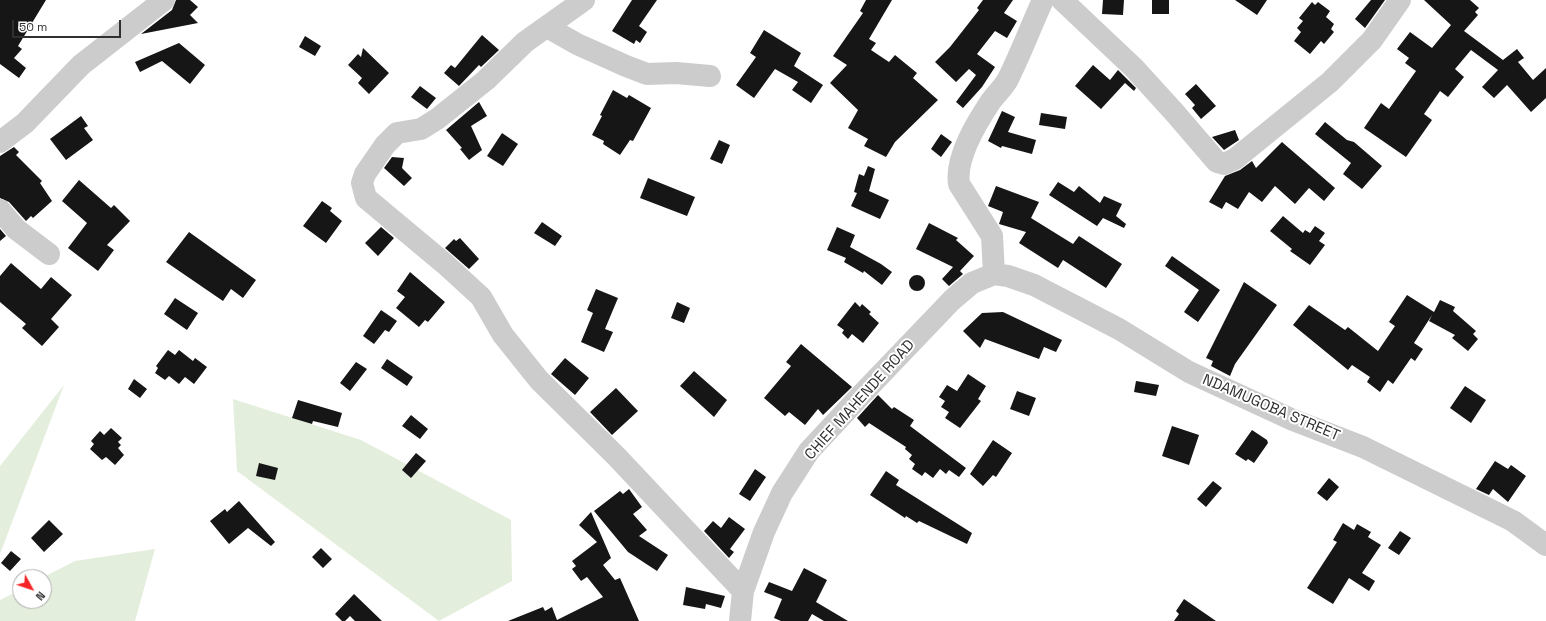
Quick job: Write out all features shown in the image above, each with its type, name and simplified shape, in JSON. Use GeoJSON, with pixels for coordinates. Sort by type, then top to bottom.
{"type":"FeatureCollection","features":[{"type":"Feature","properties":{"kind":"street"},"geometry":{"type":"LineString","coordinates":[[0,142],[25,123],[81,65],[164,0]]}},
{"type":"Feature","properties":{"kind":"street"},"geometry":{"type":"LineString","coordinates":[[584,0],[525,42],[486,80],[437,119],[421,129],[397,133],[385,145],[365,174],[362,183],[366,198],[445,264],[481,297],[503,335],[539,380],[617,457],[744,591]]}},
{"type":"Feature","properties":{"kind":"street"},"geometry":{"type":"LineString","coordinates":[[994,274],[992,236],[959,184],[957,174],[960,159],[970,138],[991,101],[1007,80],[1042,0]]}},
{"type":"Feature","properties":{"kind":"street"},"geometry":{"type":"LineString","coordinates":[[1062,0],[1134,68],[1217,162],[1224,164],[1235,159],[1330,82],[1372,40],[1400,0]]}},
{"type":"Feature","properties":{"kind":"street"},"geometry":{"type":"LineString","coordinates":[[547,27],[577,44],[647,74],[676,73],[710,76]]}},
{"type":"Feature","properties":{"kind":"street"},"geometry":{"type":"LineString","coordinates":[[0,210],[16,229],[49,254]]}},
{"type":"Feature","properties":{"kind":"street","name":"NDAMUGOBA STREET"},"geometry":{"type":"LineString","coordinates":[[994,274],[1008,276],[1034,285],[1119,329],[1189,372],[1293,420],[1363,447],[1513,521],[1546,545]]}},
{"type":"Feature","properties":{"kind":"street","name":"CHIEF MAHENDE ROAD"},"geometry":{"type":"LineString","coordinates":[[740,621],[744,591],[764,532],[782,493],[810,452],[863,393],[952,300],[972,283],[994,274]]}},
{"type":"Feature","properties":{"kind":"green space"},"geometry":{"type":"Polygon","coordinates":[[[64,385],[0,554],[0,466],[64,385]]]}},
{"type":"Feature","properties":{"kind":"green space"},"geometry":{"type":"Polygon","coordinates":[[[233,399],[361,440],[511,520],[512,581],[439,621],[237,471],[233,399]]]}},
{"type":"Feature","properties":{"kind":"green space"},"geometry":{"type":"Polygon","coordinates":[[[155,549],[135,621],[0,621],[0,600],[12,594],[12,609],[52,609],[52,573],[75,561],[155,549]]]}},
{"type":"Feature","properties":{"kind":"building"},"geometry":{"type":"Polygon","coordinates":[[[0,0],[46,0],[18,46],[22,49],[14,58],[26,68],[19,78],[0,64],[0,0]]]}},
{"type":"Feature","properties":{"kind":"building"},"geometry":{"type":"Polygon","coordinates":[[[176,0],[190,0],[198,7],[190,15],[198,23],[141,34],[172,10],[176,0]]]}},
{"type":"Feature","properties":{"kind":"building"},"geometry":{"type":"Polygon","coordinates":[[[632,0],[657,0],[639,26],[647,32],[640,43],[636,40],[634,44],[612,31],[632,0]]]}},
{"type":"Feature","properties":{"kind":"building"},"geometry":{"type":"Polygon","coordinates":[[[866,0],[892,0],[869,39],[876,43],[871,50],[889,62],[895,55],[917,73],[913,78],[938,100],[895,142],[886,157],[864,146],[868,139],[848,128],[858,110],[830,83],[847,65],[833,56],[863,13],[860,11],[866,0]]]}},
{"type":"Feature","properties":{"kind":"building"},"geometry":{"type":"Polygon","coordinates":[[[983,0],[1013,0],[1004,13],[1017,21],[1007,38],[995,31],[977,54],[995,67],[982,87],[963,108],[956,102],[976,75],[969,69],[956,82],[935,62],[950,47],[979,10],[977,8],[983,0]]]}},
{"type":"Feature","properties":{"kind":"building"},"geometry":{"type":"Polygon","coordinates":[[[1103,0],[1124,0],[1123,15],[1102,14],[1103,0]]]}},
{"type":"Feature","properties":{"kind":"building"},"geometry":{"type":"Polygon","coordinates":[[[1152,0],[1169,0],[1169,14],[1152,14],[1152,0]]]}},
{"type":"Feature","properties":{"kind":"building"},"geometry":{"type":"Polygon","coordinates":[[[1235,0],[1267,0],[1257,15],[1235,0]]]}},
{"type":"Feature","properties":{"kind":"building"},"geometry":{"type":"Polygon","coordinates":[[[1371,0],[1385,0],[1365,28],[1355,19],[1371,0]]]}},
{"type":"Feature","properties":{"kind":"building"},"geometry":{"type":"Polygon","coordinates":[[[1424,0],[1470,0],[1479,8],[1475,12],[1478,15],[1464,31],[1503,60],[1517,49],[1524,58],[1518,62],[1533,80],[1546,68],[1546,98],[1531,112],[1507,85],[1494,98],[1482,87],[1498,70],[1471,50],[1455,69],[1464,77],[1448,97],[1440,91],[1424,114],[1432,120],[1406,157],[1364,128],[1381,103],[1389,109],[1416,71],[1405,63],[1409,58],[1397,49],[1410,32],[1432,48],[1451,25],[1424,0]]]}},
{"type":"Feature","properties":{"kind":"building"},"geometry":{"type":"Polygon","coordinates":[[[1312,2],[1315,5],[1318,2],[1330,11],[1326,17],[1334,24],[1331,29],[1334,32],[1324,44],[1321,41],[1310,54],[1294,41],[1301,32],[1297,28],[1303,21],[1299,18],[1312,2]]]}},
{"type":"Feature","properties":{"kind":"building"},"geometry":{"type":"Polygon","coordinates":[[[764,30],[801,53],[794,66],[823,85],[811,103],[792,90],[798,82],[775,69],[754,98],[736,85],[756,57],[750,53],[764,30]]]}},
{"type":"Feature","properties":{"kind":"building"},"geometry":{"type":"Polygon","coordinates":[[[482,35],[499,50],[481,67],[479,65],[459,86],[444,73],[451,65],[455,68],[482,35]]]}},
{"type":"Feature","properties":{"kind":"building"},"geometry":{"type":"Polygon","coordinates":[[[305,36],[321,46],[315,56],[299,47],[305,36]]]}},
{"type":"Feature","properties":{"kind":"building"},"geometry":{"type":"Polygon","coordinates":[[[179,43],[205,65],[190,84],[162,61],[140,72],[135,62],[179,43]]]}},
{"type":"Feature","properties":{"kind":"building"},"geometry":{"type":"Polygon","coordinates":[[[363,48],[389,73],[369,94],[358,83],[362,78],[348,65],[358,54],[361,57],[363,48]]]}},
{"type":"Feature","properties":{"kind":"building"},"geometry":{"type":"Polygon","coordinates":[[[1093,65],[1110,80],[1118,70],[1136,88],[1134,91],[1125,83],[1101,109],[1075,86],[1093,65]]]}},
{"type":"Feature","properties":{"kind":"building"},"geometry":{"type":"Polygon","coordinates":[[[1196,84],[1216,106],[1201,119],[1192,108],[1195,105],[1185,94],[1196,84]]]}},
{"type":"Feature","properties":{"kind":"building"},"geometry":{"type":"Polygon","coordinates":[[[420,86],[436,98],[427,109],[411,97],[420,86]]]}},
{"type":"Feature","properties":{"kind":"building"},"geometry":{"type":"Polygon","coordinates":[[[613,90],[627,98],[629,95],[651,108],[633,141],[630,140],[620,155],[603,144],[604,141],[592,135],[602,116],[600,115],[613,90]]]}},
{"type":"Feature","properties":{"kind":"building"},"geometry":{"type":"Polygon","coordinates":[[[479,102],[487,116],[471,126],[482,150],[469,160],[460,149],[462,148],[446,130],[479,102]]]}},
{"type":"Feature","properties":{"kind":"building"},"geometry":{"type":"Polygon","coordinates":[[[1002,111],[1015,117],[1008,132],[1036,140],[1032,154],[1002,146],[1001,148],[988,141],[1002,111]]]}},
{"type":"Feature","properties":{"kind":"building"},"geometry":{"type":"Polygon","coordinates":[[[1041,113],[1067,117],[1065,129],[1039,125],[1041,113]]]}},
{"type":"Feature","properties":{"kind":"building"},"geometry":{"type":"Polygon","coordinates":[[[81,116],[88,126],[84,128],[93,140],[66,160],[50,139],[81,116]]]}},
{"type":"Feature","properties":{"kind":"building"},"geometry":{"type":"Polygon","coordinates":[[[1325,122],[1347,140],[1354,142],[1382,166],[1362,189],[1343,174],[1351,163],[1315,134],[1325,122]]]}},
{"type":"Feature","properties":{"kind":"building"},"geometry":{"type":"Polygon","coordinates":[[[1235,130],[1239,140],[1224,150],[1212,137],[1235,130]]]}},
{"type":"Feature","properties":{"kind":"building"},"geometry":{"type":"Polygon","coordinates":[[[502,133],[518,144],[503,166],[487,156],[502,133]]]}},
{"type":"Feature","properties":{"kind":"building"},"geometry":{"type":"Polygon","coordinates":[[[941,134],[952,142],[941,157],[931,149],[941,134]]]}},
{"type":"Feature","properties":{"kind":"building"},"geometry":{"type":"Polygon","coordinates":[[[719,140],[730,145],[722,164],[710,159],[719,140]]]}},
{"type":"Feature","properties":{"kind":"building"},"geometry":{"type":"Polygon","coordinates":[[[1282,142],[1335,188],[1324,201],[1309,188],[1295,204],[1275,186],[1262,202],[1249,192],[1238,209],[1226,202],[1222,209],[1209,202],[1225,176],[1240,170],[1252,161],[1256,168],[1282,142]]]}},
{"type":"Feature","properties":{"kind":"building"},"geometry":{"type":"Polygon","coordinates":[[[14,147],[19,152],[16,155],[42,181],[40,183],[52,201],[33,218],[31,216],[26,221],[9,202],[0,198],[0,156],[14,147]]]}},
{"type":"Feature","properties":{"kind":"building"},"geometry":{"type":"Polygon","coordinates":[[[392,157],[404,158],[402,168],[412,178],[404,186],[384,168],[392,157]]]}},
{"type":"Feature","properties":{"kind":"building"},"geometry":{"type":"Polygon","coordinates":[[[868,166],[875,169],[869,191],[889,200],[880,219],[851,206],[857,193],[854,192],[859,174],[864,176],[868,166]]]}},
{"type":"Feature","properties":{"kind":"building"},"geometry":{"type":"Polygon","coordinates":[[[648,178],[695,197],[687,216],[640,198],[648,178]]]}},
{"type":"Feature","properties":{"kind":"building"},"geometry":{"type":"Polygon","coordinates":[[[79,180],[111,208],[114,205],[130,221],[107,245],[114,250],[98,271],[68,248],[87,223],[62,201],[79,180]]]}},
{"type":"Feature","properties":{"kind":"building"},"geometry":{"type":"Polygon","coordinates":[[[1058,182],[1074,192],[1079,186],[1100,203],[1104,196],[1122,204],[1116,216],[1126,224],[1124,228],[1103,218],[1097,226],[1049,195],[1058,182]]]}},
{"type":"Feature","properties":{"kind":"building"},"geometry":{"type":"Polygon","coordinates":[[[996,186],[1039,202],[1031,218],[1073,244],[1079,236],[1122,264],[1106,288],[1063,260],[1058,268],[1019,243],[1026,232],[999,224],[1003,212],[988,206],[996,186]]]}},
{"type":"Feature","properties":{"kind":"building"},"geometry":{"type":"Polygon","coordinates":[[[322,201],[332,208],[330,211],[342,221],[326,243],[303,226],[322,201]]]}},
{"type":"Feature","properties":{"kind":"building"},"geometry":{"type":"Polygon","coordinates":[[[1283,216],[1303,233],[1305,230],[1310,233],[1315,226],[1325,233],[1319,241],[1325,245],[1310,265],[1290,251],[1292,249],[1270,231],[1283,216]]]}},
{"type":"Feature","properties":{"kind":"building"},"geometry":{"type":"Polygon","coordinates":[[[542,222],[562,236],[555,246],[534,233],[542,222]]]}},
{"type":"Feature","properties":{"kind":"building"},"geometry":{"type":"Polygon","coordinates":[[[929,223],[958,238],[956,240],[974,256],[960,271],[963,274],[949,286],[942,279],[953,267],[916,249],[929,223]]]}},
{"type":"Feature","properties":{"kind":"building"},"geometry":{"type":"Polygon","coordinates":[[[381,227],[394,238],[378,256],[365,243],[381,227]]]}},
{"type":"Feature","properties":{"kind":"building"},"geometry":{"type":"Polygon","coordinates":[[[837,227],[855,235],[850,247],[881,264],[892,272],[882,285],[864,271],[863,273],[844,262],[846,258],[827,250],[837,227]]]}},
{"type":"Feature","properties":{"kind":"building"},"geometry":{"type":"Polygon","coordinates":[[[0,229],[6,236],[0,241],[0,229]]]}},
{"type":"Feature","properties":{"kind":"building"},"geometry":{"type":"Polygon","coordinates":[[[189,232],[256,280],[243,298],[231,289],[223,301],[166,262],[189,232]]]}},
{"type":"Feature","properties":{"kind":"building"},"geometry":{"type":"Polygon","coordinates":[[[460,238],[479,259],[469,269],[445,248],[454,239],[456,241],[460,238]]]}},
{"type":"Feature","properties":{"kind":"building"},"geometry":{"type":"Polygon","coordinates":[[[1172,256],[1220,290],[1198,322],[1184,312],[1199,290],[1165,266],[1172,256]]]}},
{"type":"Feature","properties":{"kind":"building"},"geometry":{"type":"Polygon","coordinates":[[[11,263],[41,289],[51,277],[72,295],[51,319],[59,327],[42,346],[22,328],[26,324],[0,302],[0,276],[11,263]]]}},
{"type":"Feature","properties":{"kind":"building"},"geometry":{"type":"Polygon","coordinates":[[[410,272],[445,302],[428,322],[425,320],[419,327],[396,308],[405,297],[397,291],[410,272]]]}},
{"type":"Feature","properties":{"kind":"building"},"geometry":{"type":"Polygon","coordinates":[[[917,275],[924,280],[925,283],[920,290],[917,291],[910,286],[909,283],[914,276],[917,275]]]}},
{"type":"Feature","properties":{"kind":"building"},"geometry":{"type":"Polygon","coordinates":[[[1244,282],[1277,305],[1235,364],[1230,376],[1211,366],[1213,361],[1206,358],[1244,282]]]}},
{"type":"Feature","properties":{"kind":"building"},"geometry":{"type":"Polygon","coordinates":[[[596,289],[618,298],[605,329],[613,332],[604,352],[581,342],[593,313],[587,310],[596,289]]]}},
{"type":"Feature","properties":{"kind":"building"},"geometry":{"type":"Polygon","coordinates":[[[1407,295],[1434,312],[1440,300],[1455,307],[1453,311],[1476,331],[1473,334],[1478,339],[1468,351],[1452,338],[1455,335],[1429,321],[1432,315],[1414,343],[1423,349],[1415,361],[1411,358],[1393,384],[1388,380],[1380,392],[1367,382],[1370,377],[1352,365],[1348,370],[1293,325],[1309,305],[1345,330],[1348,327],[1378,351],[1395,326],[1389,322],[1407,295]]]}},
{"type":"Feature","properties":{"kind":"building"},"geometry":{"type":"Polygon","coordinates":[[[175,298],[198,313],[187,330],[164,314],[175,298]]]}},
{"type":"Feature","properties":{"kind":"building"},"geometry":{"type":"Polygon","coordinates":[[[677,302],[690,308],[684,323],[671,318],[677,302]]]}},
{"type":"Feature","properties":{"kind":"building"},"geometry":{"type":"Polygon","coordinates":[[[855,302],[860,307],[862,304],[871,312],[869,314],[879,323],[863,343],[852,334],[848,339],[842,333],[844,330],[837,325],[855,302]]]}},
{"type":"Feature","properties":{"kind":"building"},"geometry":{"type":"Polygon","coordinates":[[[381,310],[397,321],[389,332],[385,330],[374,344],[363,336],[381,310]]]}},
{"type":"Feature","properties":{"kind":"building"},"geometry":{"type":"Polygon","coordinates":[[[1003,312],[1062,340],[1056,352],[1044,347],[1039,359],[985,339],[980,348],[963,331],[982,313],[1003,312]]]}},
{"type":"Feature","properties":{"kind":"building"},"geometry":{"type":"Polygon","coordinates":[[[801,344],[852,387],[823,415],[818,409],[805,425],[789,412],[785,416],[764,398],[791,366],[786,362],[801,344]]]}},
{"type":"Feature","properties":{"kind":"building"},"geometry":{"type":"Polygon","coordinates":[[[168,350],[175,355],[179,350],[193,361],[195,358],[207,367],[194,384],[185,377],[179,384],[169,376],[165,380],[155,373],[158,368],[156,366],[168,350]]]}},
{"type":"Feature","properties":{"kind":"building"},"geometry":{"type":"Polygon","coordinates":[[[565,358],[589,378],[575,395],[551,374],[565,358]]]}},
{"type":"Feature","properties":{"kind":"building"},"geometry":{"type":"Polygon","coordinates":[[[387,359],[413,377],[407,386],[381,368],[387,359]]]}},
{"type":"Feature","properties":{"kind":"building"},"geometry":{"type":"Polygon","coordinates":[[[356,362],[367,369],[350,391],[340,383],[356,362]]]}},
{"type":"Feature","properties":{"kind":"building"},"geometry":{"type":"Polygon","coordinates":[[[694,371],[727,400],[714,417],[680,386],[694,371]]]}},
{"type":"Feature","properties":{"kind":"building"},"geometry":{"type":"Polygon","coordinates":[[[968,374],[986,386],[978,399],[981,401],[960,428],[945,418],[949,412],[941,407],[945,401],[939,397],[947,385],[957,391],[968,374]]]}},
{"type":"Feature","properties":{"kind":"building"},"geometry":{"type":"Polygon","coordinates":[[[134,379],[147,389],[140,398],[128,389],[134,379]]]}},
{"type":"Feature","properties":{"kind":"building"},"geometry":{"type":"Polygon","coordinates":[[[1136,381],[1159,385],[1156,396],[1134,392],[1136,381]]]}},
{"type":"Feature","properties":{"kind":"building"},"geometry":{"type":"Polygon","coordinates":[[[1465,386],[1486,400],[1471,423],[1450,408],[1465,386]]]}},
{"type":"Feature","properties":{"kind":"building"},"geometry":{"type":"Polygon","coordinates":[[[616,388],[638,411],[612,435],[590,412],[616,388]]]}},
{"type":"Feature","properties":{"kind":"building"},"geometry":{"type":"Polygon","coordinates":[[[1017,391],[1036,398],[1029,416],[1010,409],[1017,391]]]}},
{"type":"Feature","properties":{"kind":"building"},"geometry":{"type":"Polygon","coordinates":[[[878,395],[892,409],[894,407],[914,420],[910,426],[966,468],[959,477],[949,470],[946,474],[940,469],[933,478],[925,472],[922,476],[912,469],[915,464],[909,459],[912,455],[905,449],[906,447],[869,423],[865,427],[857,418],[878,395]]]}},
{"type":"Feature","properties":{"kind":"building"},"geometry":{"type":"Polygon","coordinates":[[[298,400],[342,413],[338,427],[313,421],[312,424],[292,418],[298,400]]]}},
{"type":"Feature","properties":{"kind":"building"},"geometry":{"type":"Polygon","coordinates":[[[411,415],[428,429],[420,439],[402,426],[411,415]]]}},
{"type":"Feature","properties":{"kind":"building"},"geometry":{"type":"Polygon","coordinates":[[[1172,426],[1199,435],[1189,465],[1162,456],[1172,426]]]}},
{"type":"Feature","properties":{"kind":"building"},"geometry":{"type":"Polygon","coordinates":[[[111,428],[122,438],[118,442],[121,445],[118,448],[124,455],[115,465],[106,457],[102,460],[90,449],[94,444],[91,441],[100,431],[104,435],[111,428]]]}},
{"type":"Feature","properties":{"kind":"building"},"geometry":{"type":"Polygon","coordinates":[[[1252,430],[1267,440],[1268,443],[1254,463],[1248,459],[1246,461],[1235,454],[1252,430]]]}},
{"type":"Feature","properties":{"kind":"building"},"geometry":{"type":"Polygon","coordinates":[[[993,440],[1012,453],[996,477],[993,475],[983,486],[970,474],[993,440]]]}},
{"type":"Feature","properties":{"kind":"building"},"geometry":{"type":"Polygon","coordinates":[[[416,453],[426,461],[411,478],[402,470],[416,453]]]}},
{"type":"Feature","properties":{"kind":"building"},"geometry":{"type":"Polygon","coordinates":[[[1495,461],[1508,469],[1511,465],[1526,476],[1508,502],[1493,489],[1489,495],[1476,489],[1495,461]]]}},
{"type":"Feature","properties":{"kind":"building"},"geometry":{"type":"Polygon","coordinates":[[[259,463],[278,468],[275,480],[256,476],[259,463]]]}},
{"type":"Feature","properties":{"kind":"building"},"geometry":{"type":"Polygon","coordinates":[[[755,469],[766,477],[750,501],[739,494],[755,469]]]}},
{"type":"Feature","properties":{"kind":"building"},"geometry":{"type":"Polygon","coordinates":[[[886,471],[899,480],[896,485],[972,533],[967,544],[919,521],[917,523],[906,516],[905,518],[870,495],[886,471]]]}},
{"type":"Feature","properties":{"kind":"building"},"geometry":{"type":"Polygon","coordinates":[[[1329,478],[1339,487],[1327,501],[1317,493],[1329,478]]]}},
{"type":"Feature","properties":{"kind":"building"},"geometry":{"type":"Polygon","coordinates":[[[1213,481],[1222,488],[1206,507],[1197,499],[1213,481]]]}},
{"type":"Feature","properties":{"kind":"building"},"geometry":{"type":"Polygon","coordinates":[[[629,489],[642,507],[633,514],[647,530],[639,536],[668,555],[657,571],[628,552],[594,511],[620,491],[623,494],[629,489]]]}},
{"type":"Feature","properties":{"kind":"building"},"geometry":{"type":"Polygon","coordinates":[[[239,501],[275,542],[271,546],[248,528],[229,544],[210,521],[225,509],[227,512],[239,501]]]}},
{"type":"Feature","properties":{"kind":"building"},"geometry":{"type":"Polygon","coordinates":[[[591,512],[611,558],[603,565],[615,580],[620,578],[639,621],[508,621],[543,607],[545,611],[552,607],[557,620],[603,597],[587,577],[581,581],[572,569],[576,566],[572,561],[597,542],[579,525],[591,512]]]}},
{"type":"Feature","properties":{"kind":"building"},"geometry":{"type":"Polygon","coordinates":[[[729,517],[745,529],[730,549],[734,552],[729,558],[704,531],[713,521],[721,528],[729,517]]]}},
{"type":"Feature","properties":{"kind":"building"},"geometry":{"type":"Polygon","coordinates":[[[49,520],[63,534],[44,552],[31,538],[49,520]]]}},
{"type":"Feature","properties":{"kind":"building"},"geometry":{"type":"Polygon","coordinates":[[[1343,523],[1354,530],[1357,524],[1371,532],[1368,537],[1381,545],[1362,573],[1375,581],[1369,591],[1349,578],[1333,604],[1307,588],[1337,542],[1333,540],[1343,523]]]}},
{"type":"Feature","properties":{"kind":"building"},"geometry":{"type":"Polygon","coordinates":[[[1400,531],[1411,538],[1399,555],[1388,548],[1400,531]]]}},
{"type":"Feature","properties":{"kind":"building"},"geometry":{"type":"Polygon","coordinates":[[[321,548],[332,559],[323,568],[312,557],[321,548]]]}},
{"type":"Feature","properties":{"kind":"building"},"geometry":{"type":"Polygon","coordinates":[[[11,551],[21,559],[10,571],[1,563],[11,551]]]}},
{"type":"Feature","properties":{"kind":"building"},"geometry":{"type":"Polygon","coordinates":[[[804,568],[827,580],[816,602],[848,621],[824,621],[812,614],[808,621],[781,621],[774,618],[782,599],[764,592],[769,582],[792,591],[804,568]]]}},
{"type":"Feature","properties":{"kind":"building"},"geometry":{"type":"Polygon","coordinates":[[[686,587],[725,596],[721,608],[706,604],[705,609],[683,605],[686,587]]]}},
{"type":"Feature","properties":{"kind":"building"},"geometry":{"type":"Polygon","coordinates":[[[354,594],[382,621],[355,621],[350,616],[345,621],[342,621],[335,614],[354,594]]]}},
{"type":"Feature","properties":{"kind":"building"},"geometry":{"type":"Polygon","coordinates":[[[1184,599],[1216,621],[1174,621],[1179,614],[1176,611],[1184,599]]]}}]}
